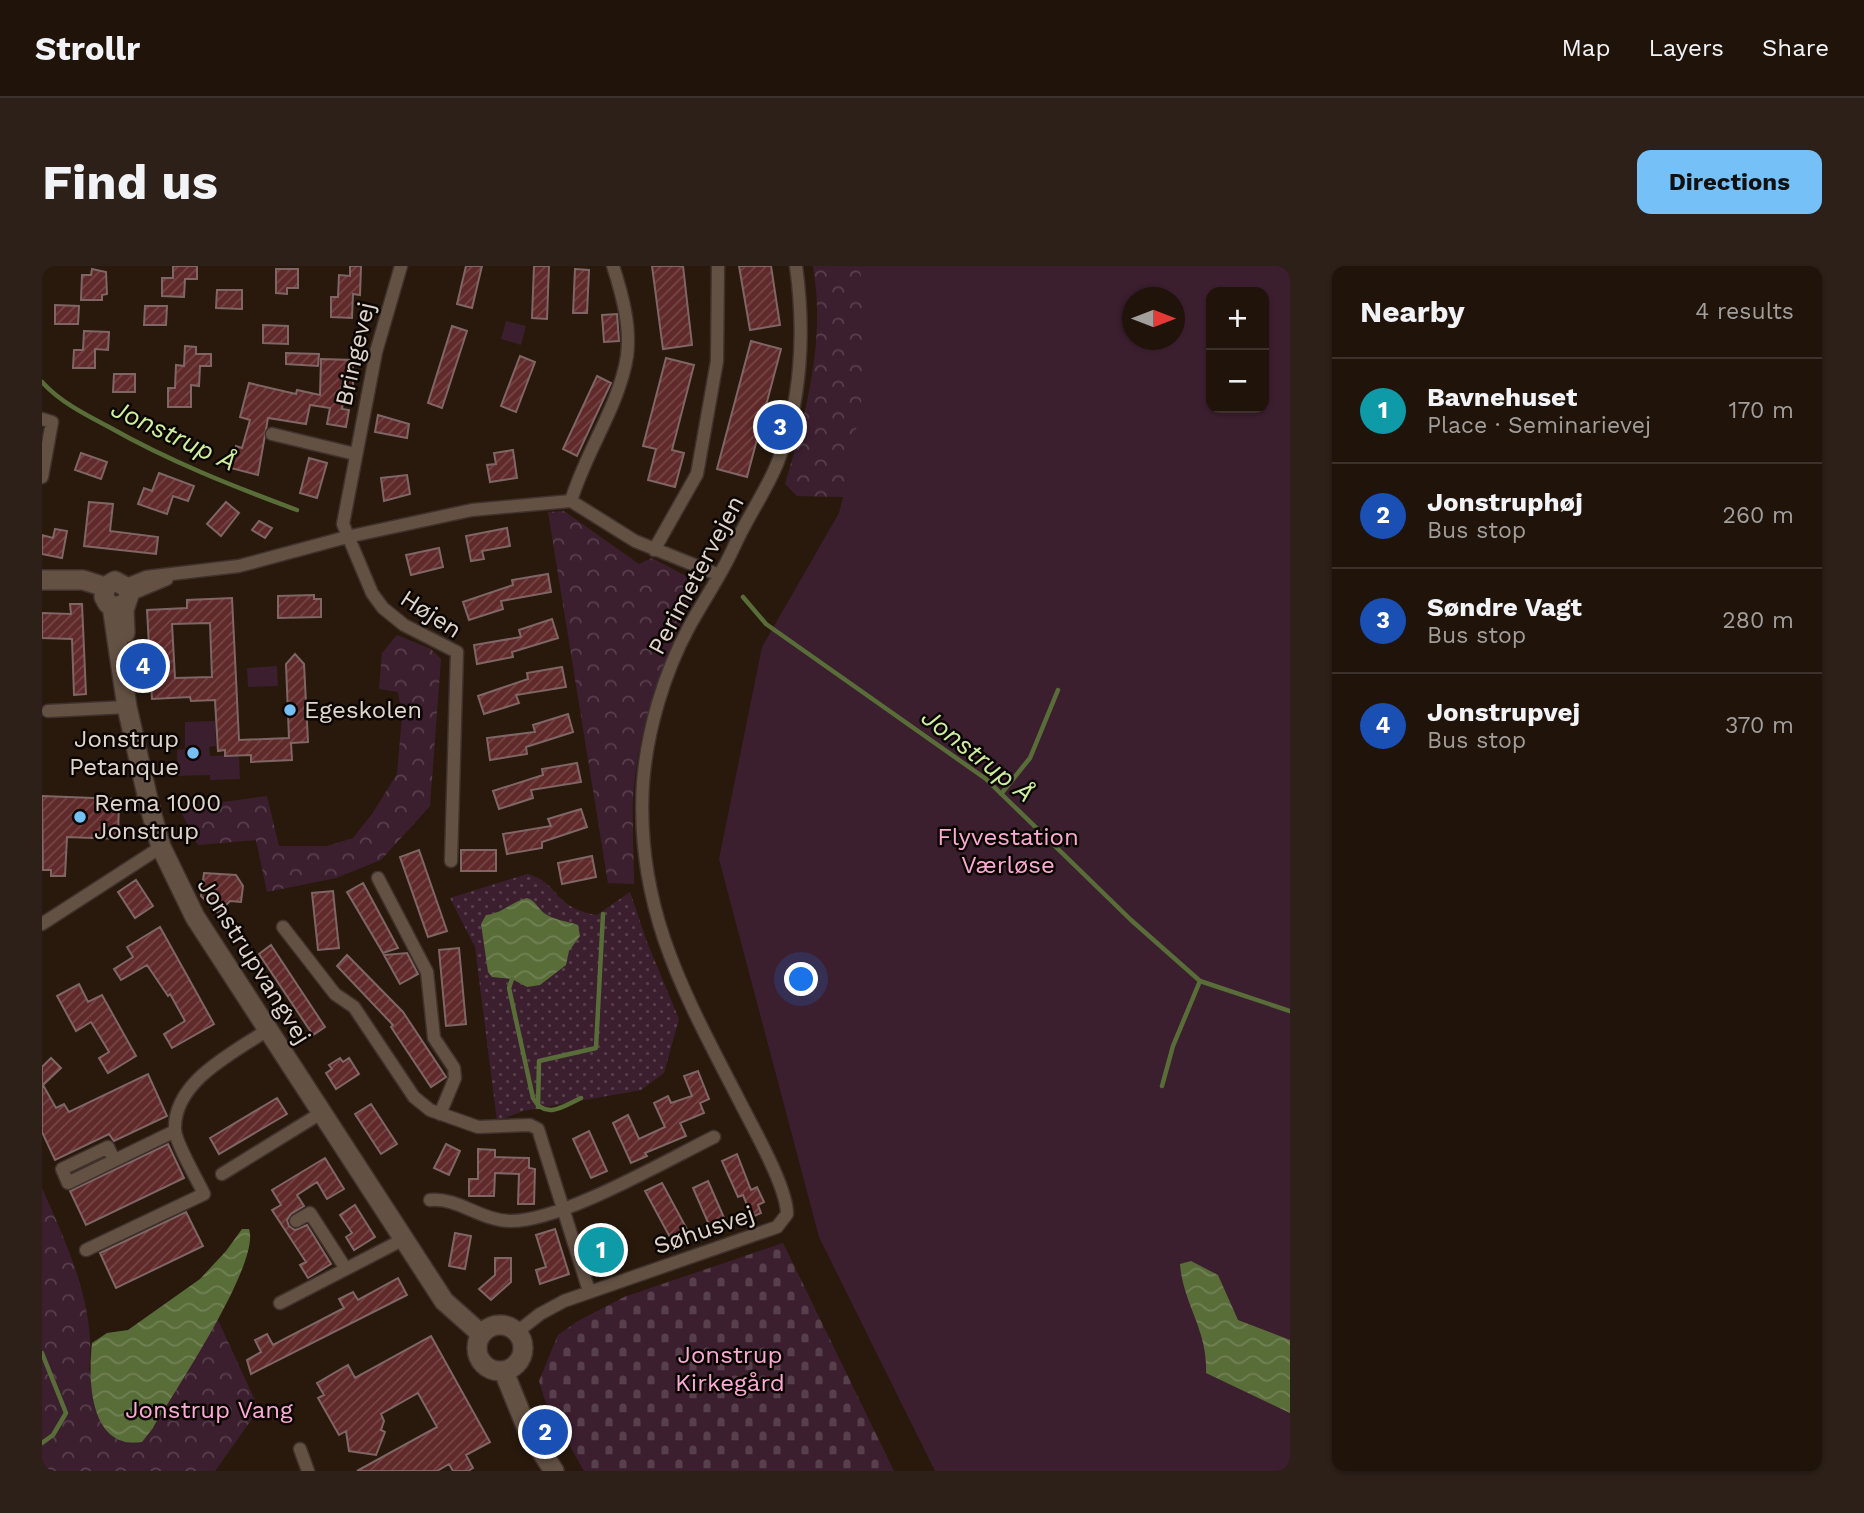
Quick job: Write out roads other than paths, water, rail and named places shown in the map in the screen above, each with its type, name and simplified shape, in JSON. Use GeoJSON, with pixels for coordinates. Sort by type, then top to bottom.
{"type":"FeatureCollection","features":[{"type":"Feature","properties":{"kind":"street","name":"Bringevej"},"geometry":{"type":"LineString","coordinates":[[347,537],[343,524],[355,454],[376,352],[401,266]]}},
{"type":"Feature","properties":{"kind":"street"},"geometry":{"type":"LineString","coordinates":[[571,500],[580,470],[619,385],[627,356],[627,327],[613,266]]}},
{"type":"Feature","properties":{"kind":"street"},"geometry":{"type":"LineString","coordinates":[[654,550],[697,474],[718,361],[718,266]]}},
{"type":"Feature","properties":{"kind":"street","name":"Perimetervejen"},"geometry":{"type":"LineString","coordinates":[[787,1214],[784,1197],[752,1127],[684,993],[663,943],[648,881],[643,829],[643,781],[665,680],[682,642],[769,482],[790,420],[801,345],[796,266]]}},
{"type":"Feature","properties":{"kind":"street"},"geometry":{"type":"LineString","coordinates":[[42,419],[52,422],[42,477]]}},
{"type":"Feature","properties":{"kind":"street"},"geometry":{"type":"LineString","coordinates":[[272,434],[355,454]]}},
{"type":"Feature","properties":{"kind":"street"},"geometry":{"type":"LineString","coordinates":[[51,581],[83,580],[117,596],[173,576],[239,565],[347,537],[472,510],[571,500],[654,550],[719,575]]}},
{"type":"Feature","properties":{"kind":"street","name":"Højen"},"geometry":{"type":"LineString","coordinates":[[347,537],[355,548],[372,593],[383,608],[404,625],[457,652],[451,861]]}},
{"type":"Feature","properties":{"kind":"street","name":"Jonstrupvangvej"},"geometry":{"type":"LineString","coordinates":[[117,596],[121,665],[127,707],[161,847],[195,917],[444,1301],[481,1334]]}},
{"type":"Feature","properties":{"kind":"street"},"geometry":{"type":"LineString","coordinates":[[48,712],[127,707]]}},
{"type":"Feature","properties":{"kind":"street"},"geometry":{"type":"LineString","coordinates":[[42,924],[161,847]]}},
{"type":"Feature","properties":{"kind":"street"},"geometry":{"type":"LineString","coordinates":[[378,878],[427,972],[434,1038],[454,1069],[456,1078],[440,1114]]}},
{"type":"Feature","properties":{"kind":"street"},"geometry":{"type":"LineString","coordinates":[[283,927],[335,994],[354,1007],[414,1097],[440,1114],[478,1127],[535,1126],[589,1291]]}},
{"type":"Feature","properties":{"kind":"street"},"geometry":{"type":"LineString","coordinates":[[86,1250],[204,1194],[175,1130],[188,1090],[200,1077],[267,1030]]}},
{"type":"Feature","properties":{"kind":"street"},"geometry":{"type":"LineString","coordinates":[[222,1174],[321,1113]]}},
{"type":"Feature","properties":{"kind":"street"},"geometry":{"type":"LineString","coordinates":[[114,1160],[175,1130]]}},
{"type":"Feature","properties":{"kind":"street"},"geometry":{"type":"LineString","coordinates":[[430,1200],[444,1198],[482,1217],[499,1220],[527,1219],[564,1209],[714,1138]]}},
{"type":"Feature","properties":{"kind":"street"},"geometry":{"type":"LineString","coordinates":[[296,1221],[310,1213],[346,1269]]}},
{"type":"Feature","properties":{"kind":"street","name":"Søhusvej"},"geometry":{"type":"LineString","coordinates":[[517,1332],[540,1314],[589,1291],[777,1227],[787,1214]]}},
{"type":"Feature","properties":{"kind":"street"},"geometry":{"type":"LineString","coordinates":[[280,1303],[404,1240]]}},
{"type":"Feature","properties":{"kind":"street"},"geometry":{"type":"LineString","coordinates":[[498,1325],[517,1332],[522,1343],[522,1356],[515,1366],[504,1372],[492,1371],[482,1364],[476,1352],[481,1334],[498,1325]]}},
{"type":"Feature","properties":{"kind":"street"},"geometry":{"type":"LineString","coordinates":[[504,1372],[528,1430],[554,1471]]}},
{"type":"Feature","properties":{"kind":"street"},"geometry":{"type":"LineString","coordinates":[[300,1449],[307,1471]]}},
{"type":"Feature","properties":{"kind":"water"},"geometry":{"type":"Polygon","coordinates":[[[527,898],[548,915],[578,925],[580,936],[569,951],[566,965],[540,985],[527,987],[512,979],[492,977],[488,972],[481,924],[486,915],[527,898]]]}},
{"type":"Feature","properties":{"kind":"water"},"geometry":{"type":"Polygon","coordinates":[[[242,1229],[249,1229],[249,1246],[242,1269],[213,1328],[153,1428],[142,1442],[124,1442],[111,1435],[102,1424],[92,1392],[92,1343],[107,1333],[128,1330],[200,1279],[242,1229]]]}},
{"type":"Feature","properties":{"kind":"water"},"geometry":{"type":"Polygon","coordinates":[[[1191,1261],[1218,1275],[1238,1320],[1290,1340],[1290,1413],[1206,1373],[1203,1343],[1180,1264],[1191,1261]]]}},
{"type":"Feature","properties":{"kind":"waterway","name":"Jonstrup Å"},"geometry":{"type":"LineString","coordinates":[[42,382],[74,407],[155,451],[297,510]]}},
{"type":"Feature","properties":{"kind":"waterway","name":"Jonstrup Å"},"geometry":{"type":"LineString","coordinates":[[743,597],[766,624],[986,779],[1131,920],[1200,981],[1290,1011]]}},
{"type":"Feature","properties":{"kind":"waterway"},"geometry":{"type":"LineString","coordinates":[[1001,794],[1030,758],[1058,690]]}},
{"type":"Feature","properties":{"kind":"waterway"},"geometry":{"type":"LineString","coordinates":[[538,1107],[539,1061],[596,1048],[603,914]]}},
{"type":"Feature","properties":{"kind":"waterway"},"geometry":{"type":"LineString","coordinates":[[512,979],[509,988],[533,1098],[543,1109],[549,1110],[561,1108],[581,1098]]}},
{"type":"Feature","properties":{"kind":"waterway"},"geometry":{"type":"LineString","coordinates":[[1162,1086],[1173,1046],[1200,981]]}},
{"type":"Feature","properties":{"kind":"waterway"},"geometry":{"type":"LineString","coordinates":[[42,1353],[66,1413],[53,1435],[42,1443]]}},
{"type":"Feature","properties":{"kind":"place","name":"Søndre Vagt"},"geometry":{"type":"Point","coordinates":[780,427]}},
{"type":"Feature","properties":{"kind":"place","name":"Jonstrupvej"},"geometry":{"type":"Point","coordinates":[143,666]}},
{"type":"Feature","properties":{"kind":"place","name":"Egeskolen"},"geometry":{"type":"Point","coordinates":[290,710]}},
{"type":"Feature","properties":{"kind":"place","name":"Jonstrup Petanque"},"geometry":{"type":"Point","coordinates":[193,753]}},
{"type":"Feature","properties":{"kind":"place","name":"Rema 1000 Jonstrup"},"geometry":{"type":"Point","coordinates":[80,817]}},
{"type":"Feature","properties":{"kind":"place","name":"Bavnehuset"},"geometry":{"type":"Point","coordinates":[601,1250]}},
{"type":"Feature","properties":{"kind":"place","name":"Jonstruphøj"},"geometry":{"type":"Point","coordinates":[545,1432]}},
{"type":"Feature","properties":{"kind":"park label","name":"Flyvestation Værløse"},"geometry":{"type":"Point","coordinates":[1008,851]}},
{"type":"Feature","properties":{"kind":"park label","name":"Jonstrup Kirkegård"},"geometry":{"type":"Point","coordinates":[730,1369]}},
{"type":"Feature","properties":{"kind":"park label","name":"Jonstrup Vang"},"geometry":{"type":"Point","coordinates":[209,1410]}}]}
